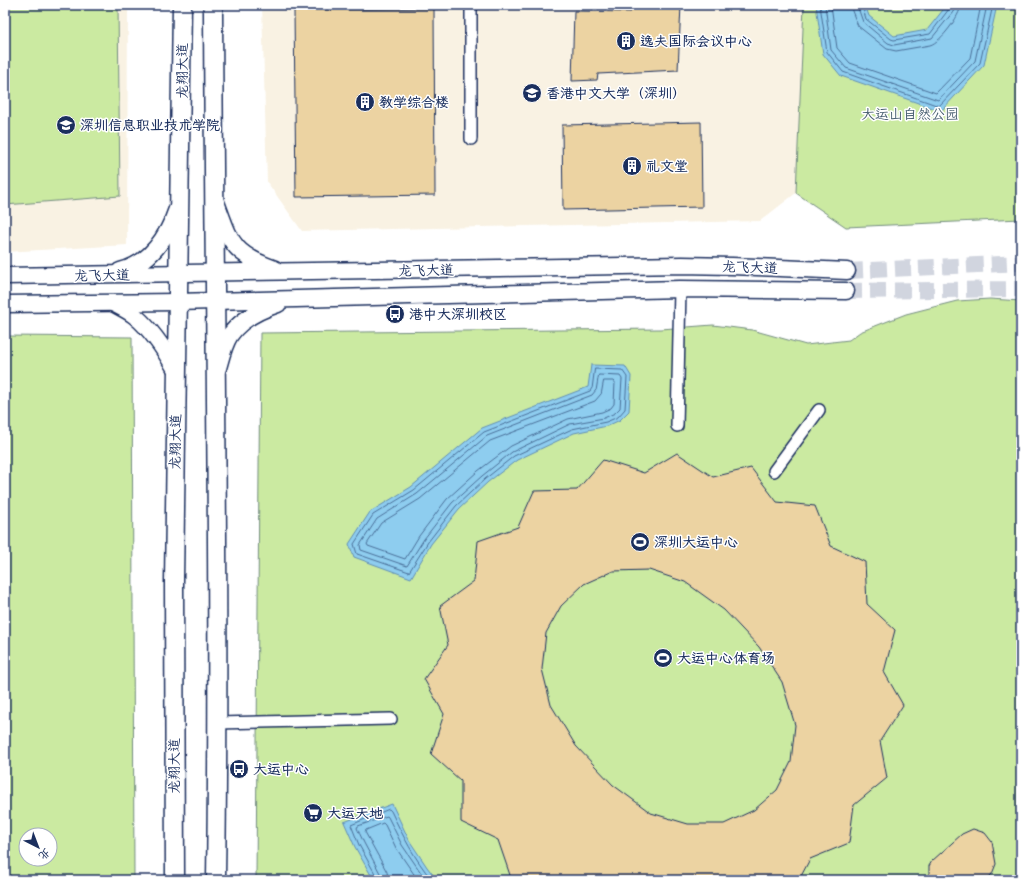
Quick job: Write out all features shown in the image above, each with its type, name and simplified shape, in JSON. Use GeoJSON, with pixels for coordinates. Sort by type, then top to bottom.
{"type":"FeatureCollection","features":[{"type":"Feature","properties":{"kind":"main road","name":"龙翔大道"},"geometry":{"type":"LineString","coordinates":[[175,880],[174,582],[182,5]]}},
{"type":"Feature","properties":{"kind":"main road"},"geometry":{"type":"LineString","coordinates":[[213,5],[216,373],[216,880]]}},
{"type":"Feature","properties":{"kind":"main road"},"geometry":{"type":"LineString","coordinates":[[214,198],[228,236],[236,248],[246,257],[286,273]]}},
{"type":"Feature","properties":{"kind":"main road"},"geometry":{"type":"LineString","coordinates":[[105,275],[127,270],[138,264],[152,252],[164,238],[172,223],[179,203]]}},
{"type":"Feature","properties":{"kind":"main road","name":"龙飞大道"},"geometry":{"type":"LineString","coordinates":[[5,276],[286,273],[682,265],[847,271]]}},
{"type":"Feature","properties":{"kind":"main road","name":"龙飞大道"},"geometry":{"type":"LineString","coordinates":[[5,304],[177,302],[680,289],[846,291]]}},
{"type":"Feature","properties":{"kind":"main road"},"geometry":{"type":"LineString","coordinates":[[216,373],[223,350],[230,335],[241,323],[255,312],[292,299]]}},
{"type":"Feature","properties":{"kind":"main road"},"geometry":{"type":"LineString","coordinates":[[112,302],[134,315],[147,328],[162,346],[176,370]]}},
{"type":"Feature","properties":{"kind":"street"},"geometry":{"type":"LineString","coordinates":[[470,5],[471,139]]}},
{"type":"Feature","properties":{"kind":"street"},"geometry":{"type":"LineString","coordinates":[[677,426],[680,289]]}},
{"type":"Feature","properties":{"kind":"street"},"geometry":{"type":"LineString","coordinates":[[774,471],[819,410]]}},
{"type":"Feature","properties":{"kind":"street"},"geometry":{"type":"LineString","coordinates":[[217,723],[391,719]]}},
{"type":"Feature","properties":{"kind":"shaded area","name":"深圳信息职业技术学院"},"geometry":{"type":"Polygon","coordinates":[[[5,5],[128,5],[127,245],[5,252],[5,5]]]}},
{"type":"Feature","properties":{"kind":"shaded area","name":"香港中文大学（深圳）"},"geometry":{"type":"Polygon","coordinates":[[[262,5],[804,5],[796,193],[760,221],[302,231],[267,182],[262,5]]]}},
{"type":"Feature","properties":{"kind":"green space","name":"深圳信息职业技术学院"},"geometry":{"type":"Polygon","coordinates":[[[5,5],[118,5],[120,196],[5,205],[5,5]]]}},
{"type":"Feature","properties":{"kind":"green space","name":"大运山自然公园"},"geometry":{"type":"Polygon","coordinates":[[[804,5],[1021,5],[1021,219],[846,227],[796,193],[804,5]]]}},
{"type":"Feature","properties":{"kind":"green space","name":"深圳大运中心"},"geometry":{"type":"Polygon","coordinates":[[[990,299],[1021,301],[1021,880],[256,880],[260,333],[661,329],[713,325],[752,330],[806,345],[849,340],[860,332],[906,314],[957,301],[990,299]]]}},
{"type":"Feature","properties":{"kind":"green space"},"geometry":{"type":"Polygon","coordinates":[[[5,336],[132,337],[134,880],[5,880],[5,336]]]}},
{"type":"Feature","properties":{"kind":"water"},"geometry":{"type":"Polygon","coordinates":[[[816,5],[865,5],[869,16],[894,36],[927,30],[947,5],[997,5],[984,65],[941,111],[841,76],[823,54],[816,5]]]}},
{"type":"Feature","properties":{"kind":"water"},"geometry":{"type":"Polygon","coordinates":[[[591,365],[625,366],[631,376],[629,411],[620,420],[607,426],[574,433],[517,460],[488,482],[459,509],[431,544],[411,578],[354,557],[349,544],[370,512],[411,487],[482,428],[588,387],[591,365]]]}},
{"type":"Feature","properties":{"kind":"water"},"geometry":{"type":"Polygon","coordinates":[[[392,804],[409,840],[437,880],[374,880],[372,877],[355,847],[344,822],[392,804]]]}},
{"type":"Feature","properties":{"kind":"building","name":"逸夫国际会议中心"},"geometry":{"type":"Polygon","coordinates":[[[631,5],[681,5],[678,70],[598,74],[597,80],[572,81],[574,11],[631,12],[631,5]]]}},
{"type":"Feature","properties":{"kind":"building","name":"教学综合楼"},"geometry":{"type":"Polygon","coordinates":[[[434,8],[435,195],[296,197],[294,10],[434,8]]]}},
{"type":"Feature","properties":{"kind":"building","name":"礼文堂"},"geometry":{"type":"Polygon","coordinates":[[[701,122],[702,207],[563,210],[562,125],[701,122]]]}},
{"type":"Feature","properties":{"kind":"building","name":"大运中心体育场"},"geometry":{"type":"Polygon","coordinates":[[[677,453],[713,477],[751,468],[777,502],[815,506],[831,546],[865,562],[867,604],[895,630],[884,672],[903,705],[880,741],[887,778],[854,805],[849,843],[810,859],[799,880],[524,880],[511,878],[498,840],[461,822],[461,781],[431,754],[444,714],[424,679],[448,645],[440,606],[474,581],[478,541],[518,527],[534,491],[577,490],[603,460],[644,473],[677,453]],[[649,570],[613,571],[584,584],[561,606],[546,633],[542,669],[551,705],[576,746],[613,785],[651,813],[688,824],[724,824],[754,810],[777,790],[791,762],[795,725],[782,682],[759,647],[724,610],[685,582],[649,570]]]}},
{"type":"Feature","properties":{"kind":"building"},"geometry":{"type":"Polygon","coordinates":[[[973,829],[985,833],[992,842],[996,864],[992,874],[986,880],[929,880],[929,866],[932,861],[962,834],[973,829]]]}},
{"type":"Feature","properties":{"kind":"tunnel"},"geometry":{"type":"LineString","coordinates":[[847,271],[1021,263]]}},
{"type":"Feature","properties":{"kind":"tunnel"},"geometry":{"type":"LineString","coordinates":[[846,291],[1021,289]]}},
{"type":"Feature","properties":{"kind":"place","name":"逸夫国际会议中心"},"geometry":{"type":"Point","coordinates":[626,41]}},
{"type":"Feature","properties":{"kind":"place","name":"香港中文大学（深圳）"},"geometry":{"type":"Point","coordinates":[532,93]}},
{"type":"Feature","properties":{"kind":"place","name":"教学综合楼"},"geometry":{"type":"Point","coordinates":[365,102]}},
{"type":"Feature","properties":{"kind":"place","name":"深圳信息职业技术学院"},"geometry":{"type":"Point","coordinates":[66,125]}},
{"type":"Feature","properties":{"kind":"place","name":"礼文堂"},"geometry":{"type":"Point","coordinates":[632,166]}},
{"type":"Feature","properties":{"kind":"place","name":"港中大深圳校区"},"geometry":{"type":"Point","coordinates":[395,314]}},
{"type":"Feature","properties":{"kind":"place","name":"深圳大运中心"},"geometry":{"type":"Point","coordinates":[640,542]}},
{"type":"Feature","properties":{"kind":"place","name":"大运中心体育场"},"geometry":{"type":"Point","coordinates":[663,658]}},
{"type":"Feature","properties":{"kind":"place","name":"大运中心"},"geometry":{"type":"Point","coordinates":[239,769]}},
{"type":"Feature","properties":{"kind":"place","name":"大运天地"},"geometry":{"type":"Point","coordinates":[313,813]}}]}
